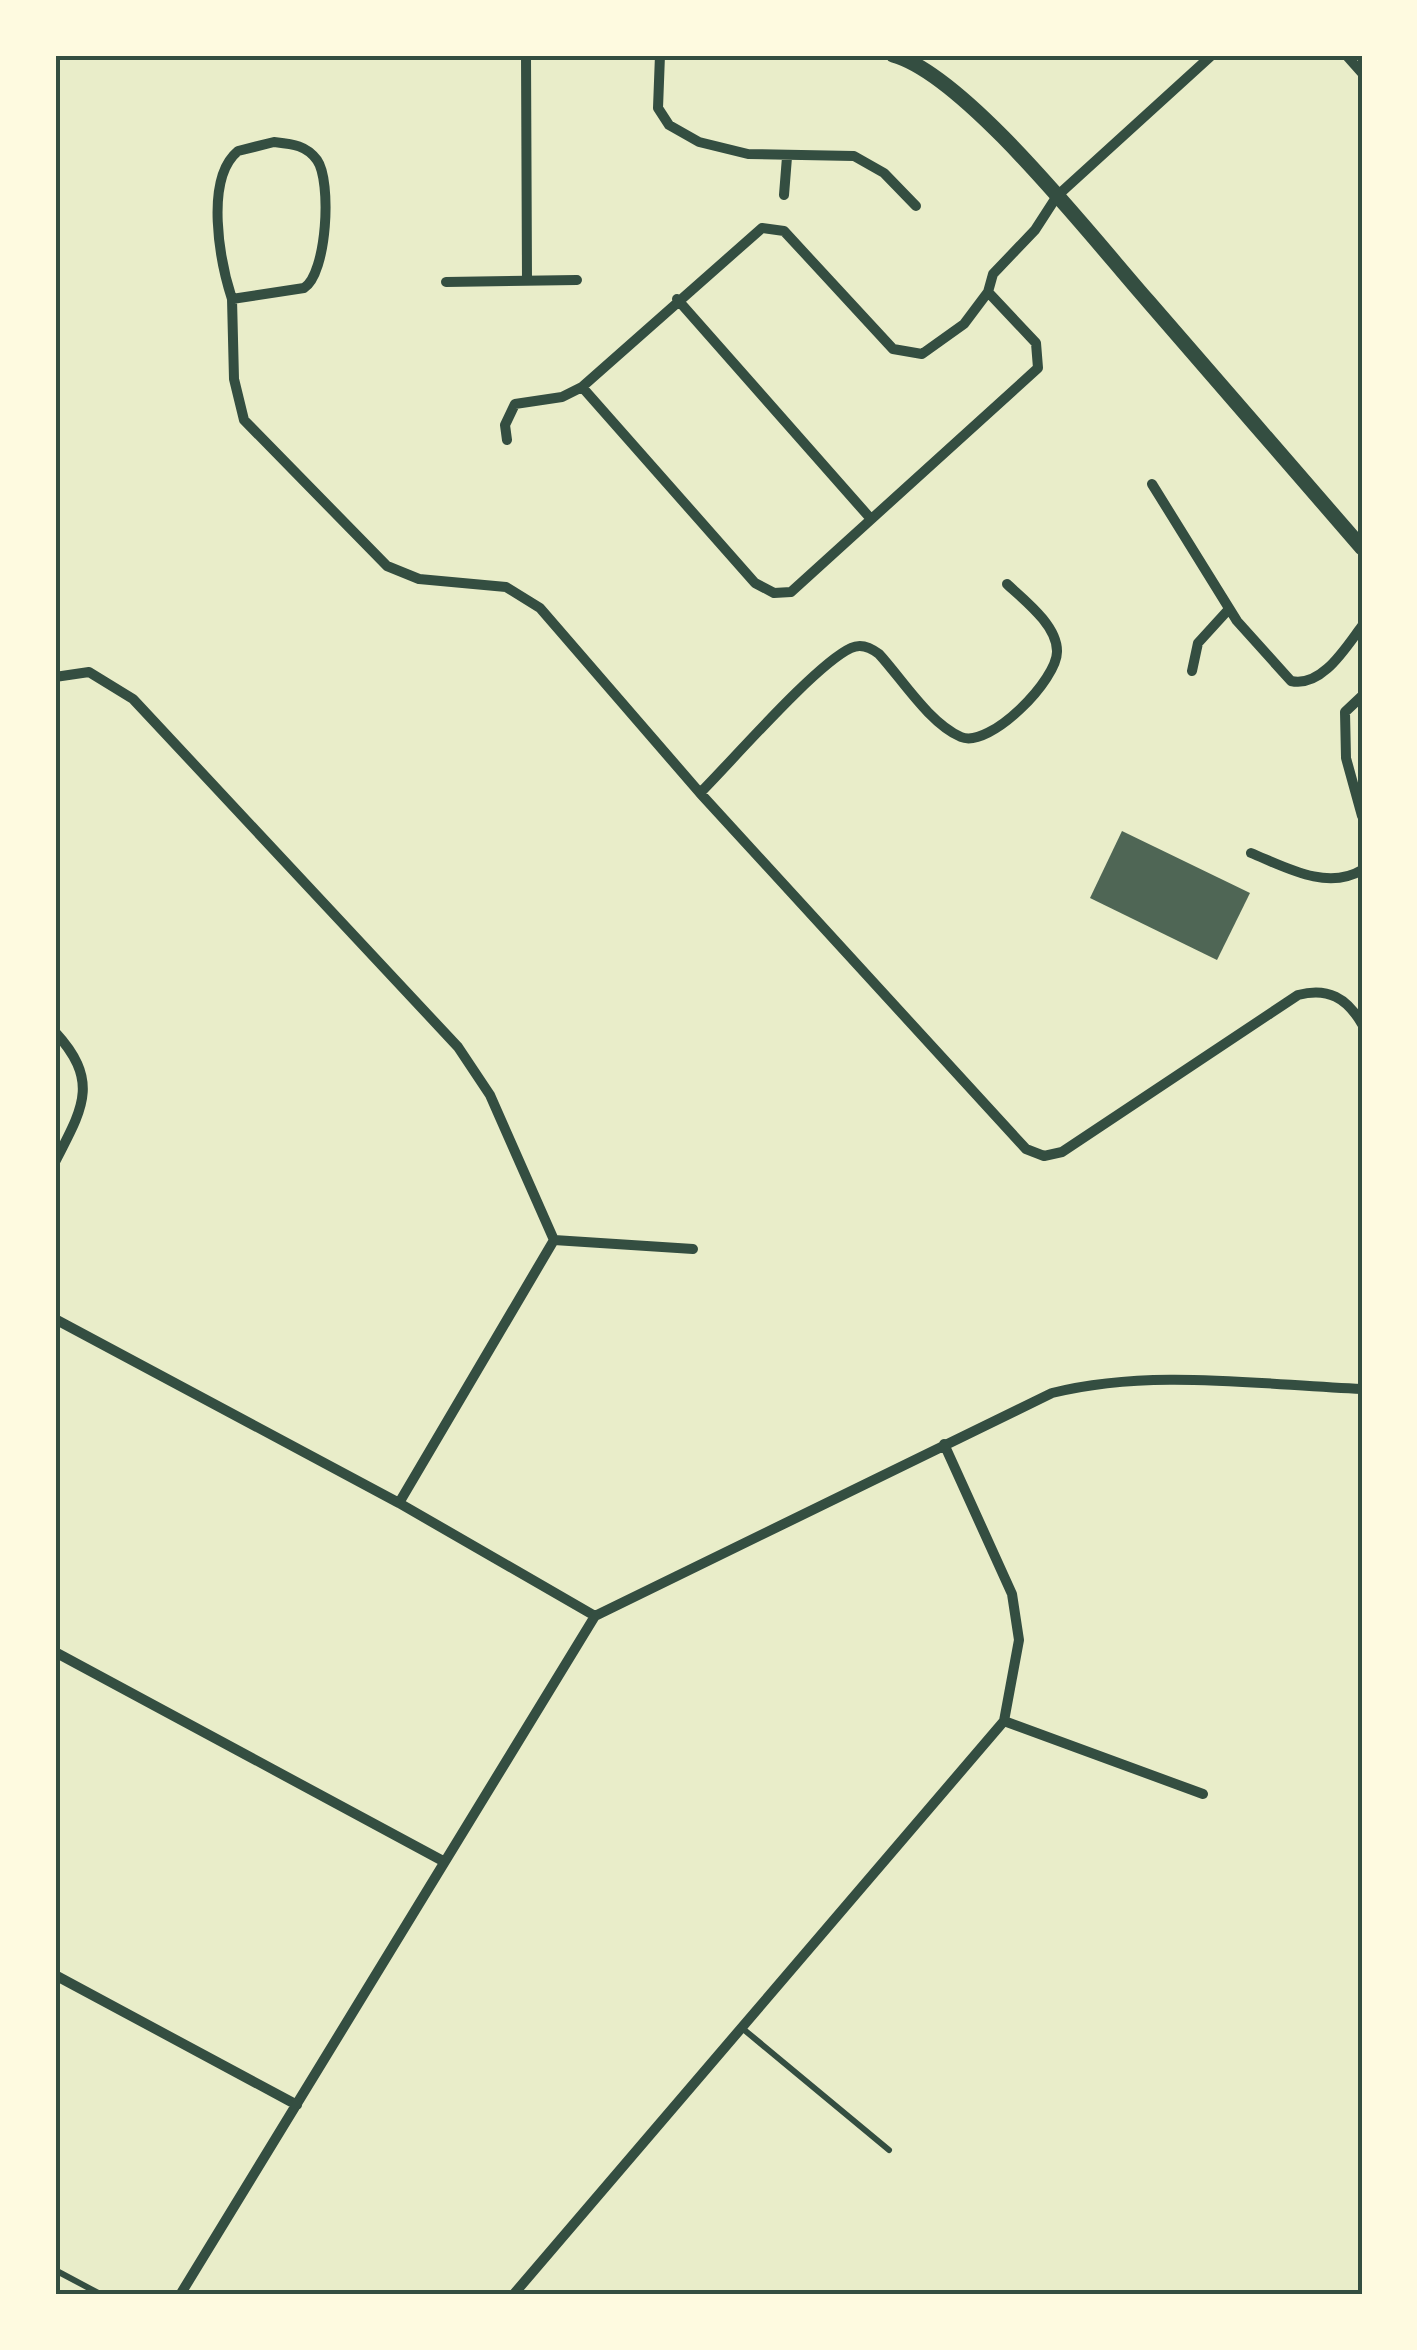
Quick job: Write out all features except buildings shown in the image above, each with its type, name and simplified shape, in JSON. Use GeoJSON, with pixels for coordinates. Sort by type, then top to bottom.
{"type":"FeatureCollection","features":[{"type":"Feature","properties":{"kind":"street"},"geometry":{"type":"LineString","coordinates":[[526,55],[527,280]]}},
{"type":"Feature","properties":{"kind":"street"},"geometry":{"type":"LineString","coordinates":[[660,55],[658,108],[669,126],[710,146],[787,157],[841,154],[865,159],[916,206]]}},
{"type":"Feature","properties":{"kind":"street"},"geometry":{"type":"LineString","coordinates":[[508,440],[505,425],[515,404],[562,397],[582,387],[750,233],[770,227],[784,232],[887,345],[904,353],[922,354],[945,342],[988,292],[994,274],[1035,230],[1056,196],[1212,55]]}},
{"type":"Feature","properties":{"kind":"street"},"geometry":{"type":"LineString","coordinates":[[1346,55],[1362,73]]}},
{"type":"Feature","properties":{"kind":"street"},"geometry":{"type":"LineString","coordinates":[[901,56],[959,95],[1056,196],[1362,548]]}},
{"type":"Feature","properties":{"kind":"street"},"geometry":{"type":"LineString","coordinates":[[232,298],[292,292],[316,276],[324,212],[323,172],[314,157],[300,146],[258,144],[228,161],[220,204],[240,411],[253,432],[387,566],[419,580],[506,587],[532,601],[700,793],[1018,1142],[1034,1154],[1062,1152],[1283,1004],[1315,992],[1345,1001],[1362,1024]]}},
{"type":"Feature","properties":{"kind":"street"},"geometry":{"type":"LineString","coordinates":[[784,195],[787,157]]}},
{"type":"Feature","properties":{"kind":"street"},"geometry":{"type":"LineString","coordinates":[[446,282],[577,280]]}},
{"type":"Feature","properties":{"kind":"street"},"geometry":{"type":"LineString","coordinates":[[582,387],[763,589],[781,593],[800,586],[1038,368],[1036,344],[988,292]]}},
{"type":"Feature","properties":{"kind":"street"},"geometry":{"type":"LineString","coordinates":[[677,299],[871,519]]}},
{"type":"Feature","properties":{"kind":"street"},"geometry":{"type":"LineString","coordinates":[[1152,484],[1229,609],[1278,670],[1299,683],[1318,676],[1362,626]]}},
{"type":"Feature","properties":{"kind":"street"},"geometry":{"type":"LineString","coordinates":[[700,793],[828,664],[854,646],[870,647],[879,654],[960,736],[974,739],[992,733],[1045,682],[1058,652],[1056,638],[1006,584]]}},
{"type":"Feature","properties":{"kind":"street"},"geometry":{"type":"LineString","coordinates":[[1192,671],[1198,643],[1229,609]]}},
{"type":"Feature","properties":{"kind":"street"},"geometry":{"type":"LineString","coordinates":[[55,677],[89,672],[133,698],[441,1027],[490,1095],[554,1240]]}},
{"type":"Feature","properties":{"kind":"street"},"geometry":{"type":"LineString","coordinates":[[1362,712],[1357,700],[1345,712],[1344,746],[1362,816]]}},
{"type":"Feature","properties":{"kind":"street"},"geometry":{"type":"LineString","coordinates":[[1251,853],[1308,876],[1332,879],[1362,870]]}},
{"type":"Feature","properties":{"kind":"street"},"geometry":{"type":"LineString","coordinates":[[55,1032],[77,1059],[84,1085],[79,1115],[55,1162]]}},
{"type":"Feature","properties":{"kind":"street"},"geometry":{"type":"LineString","coordinates":[[554,1240],[693,1248]]}},
{"type":"Feature","properties":{"kind":"street"},"geometry":{"type":"LineString","coordinates":[[398,1503],[554,1240]]}},
{"type":"Feature","properties":{"kind":"street"},"geometry":{"type":"LineString","coordinates":[[55,1320],[398,1503],[595,1616]]}},
{"type":"Feature","properties":{"kind":"street"},"geometry":{"type":"LineString","coordinates":[[180,2295],[595,1616],[1052,1394],[1092,1383],[1362,1388]]}},
{"type":"Feature","properties":{"kind":"street"},"geometry":{"type":"LineString","coordinates":[[513,2295],[1004,1721],[1019,1640],[1014,1605],[944,1444]]}},
{"type":"Feature","properties":{"kind":"street"},"geometry":{"type":"LineString","coordinates":[[55,1652],[443,1861]]}},
{"type":"Feature","properties":{"kind":"street"},"geometry":{"type":"LineString","coordinates":[[1004,1721],[1203,1794]]}},
{"type":"Feature","properties":{"kind":"street"},"geometry":{"type":"LineString","coordinates":[[55,1974],[297,2105]]}},
{"type":"Feature","properties":{"kind":"lane"},"geometry":{"type":"LineString","coordinates":[[742,2028],[890,2150]]}},
{"type":"Feature","properties":{"kind":"lane"},"geometry":{"type":"LineString","coordinates":[[55,2270],[102,2295]]}}]}
